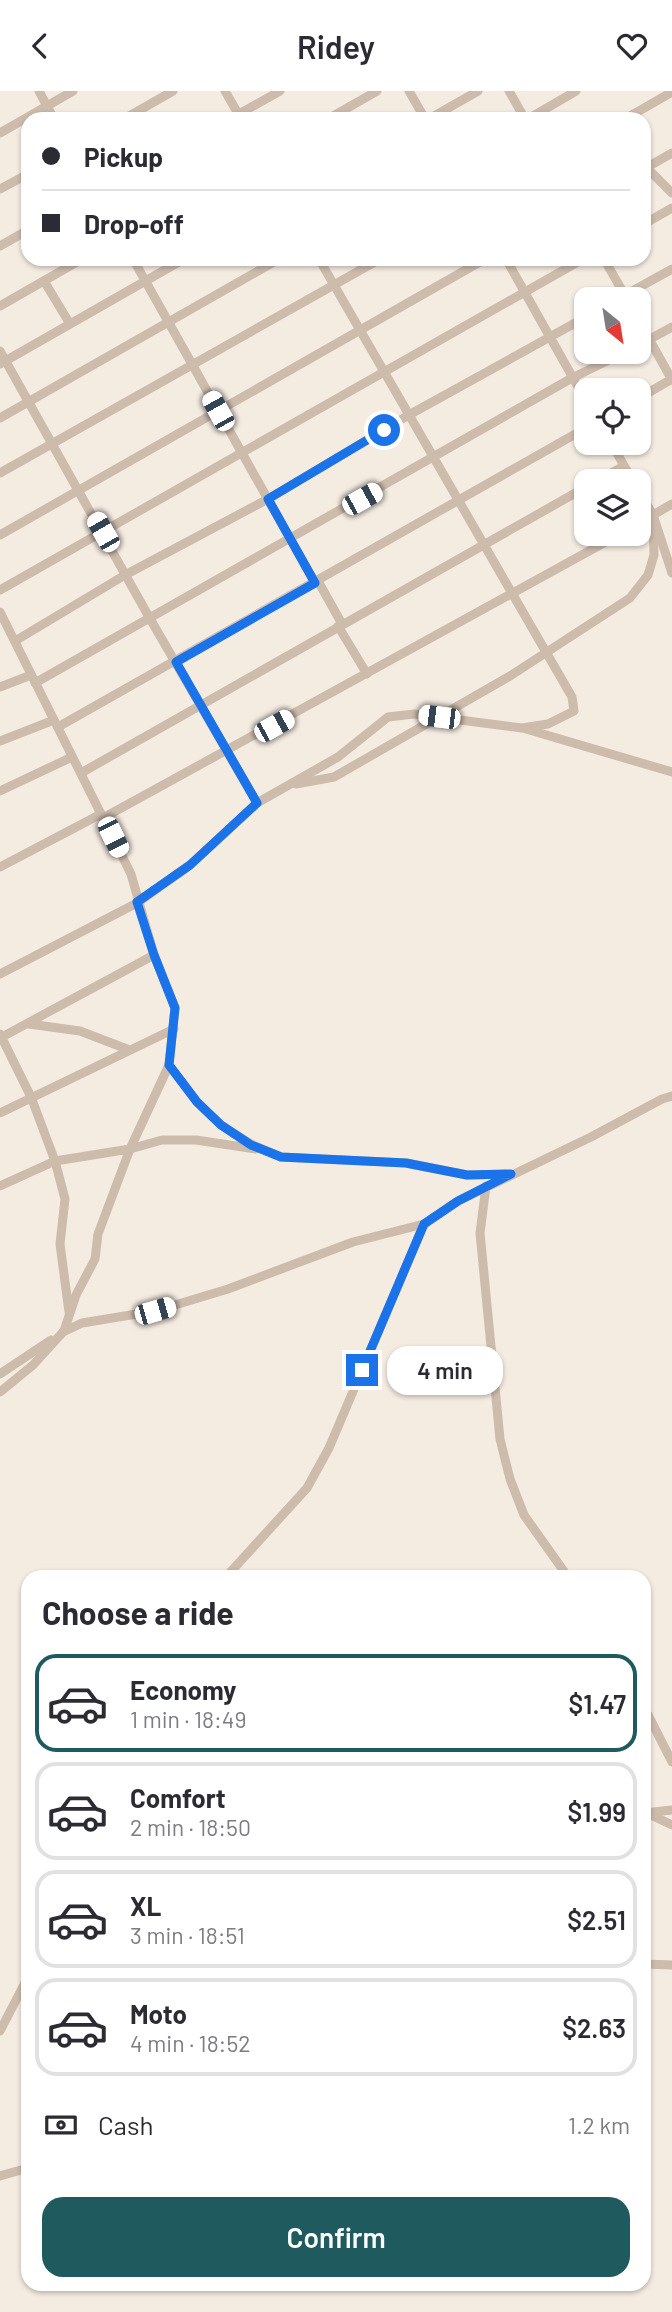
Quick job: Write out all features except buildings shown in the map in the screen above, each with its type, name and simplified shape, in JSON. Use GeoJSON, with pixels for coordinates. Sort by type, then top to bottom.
{"type":"FeatureCollection","features":[{"type":"Feature","properties":{"kind":"street"},"geometry":{"type":"LineString","coordinates":[[38,91],[50,112]]}},
{"type":"Feature","properties":{"kind":"street"},"geometry":{"type":"LineString","coordinates":[[36,112],[73,91]]}},
{"type":"Feature","properties":{"kind":"street"},"geometry":{"type":"LineString","coordinates":[[136,112],[173,91]]}},
{"type":"Feature","properties":{"kind":"street"},"geometry":{"type":"LineString","coordinates":[[225,91],[234,112]]}},
{"type":"Feature","properties":{"kind":"street"},"geometry":{"type":"LineString","coordinates":[[244,112],[279,91]]}},
{"type":"Feature","properties":{"kind":"street"},"geometry":{"type":"LineString","coordinates":[[340,112],[377,91]]}},
{"type":"Feature","properties":{"kind":"street"},"geometry":{"type":"LineString","coordinates":[[410,91],[423,112]]}},
{"type":"Feature","properties":{"kind":"street"},"geometry":{"type":"LineString","coordinates":[[440,112],[478,91]]}},
{"type":"Feature","properties":{"kind":"street"},"geometry":{"type":"LineString","coordinates":[[509,91],[522,112]]}},
{"type":"Feature","properties":{"kind":"street"},"geometry":{"type":"LineString","coordinates":[[538,112],[576,91]]}},
{"type":"Feature","properties":{"kind":"street"},"geometry":{"type":"LineString","coordinates":[[637,112],[672,92]]}},
{"type":"Feature","properties":{"kind":"street"},"geometry":{"type":"LineString","coordinates":[[0,132],[21,120]]}},
{"type":"Feature","properties":{"kind":"street"},"geometry":{"type":"LineString","coordinates":[[651,165],[672,153]]}},
{"type":"Feature","properties":{"kind":"street"},"geometry":{"type":"LineString","coordinates":[[651,174],[672,193]]}},
{"type":"Feature","properties":{"kind":"street"},"geometry":{"type":"LineString","coordinates":[[0,190],[21,178]]}},
{"type":"Feature","properties":{"kind":"street"},"geometry":{"type":"LineString","coordinates":[[651,220],[672,208]]}},
{"type":"Feature","properties":{"kind":"street"},"geometry":{"type":"LineString","coordinates":[[0,246],[21,234]]}},
{"type":"Feature","properties":{"kind":"street"},"geometry":{"type":"LineString","coordinates":[[0,306],[70,266]]}},
{"type":"Feature","properties":{"kind":"street"},"geometry":{"type":"LineString","coordinates":[[137,266],[367,674]]}},
{"type":"Feature","properties":{"kind":"street"},"geometry":{"type":"LineString","coordinates":[[3,362],[172,266]]}},
{"type":"Feature","properties":{"kind":"street"},"geometry":{"type":"LineString","coordinates":[[0,418],[267,266]]}},
{"type":"Feature","properties":{"kind":"street"},"geometry":{"type":"LineString","coordinates":[[323,266],[407,416],[572,697],[574,711],[548,724],[522,728]]}},
{"type":"Feature","properties":{"kind":"street"},"geometry":{"type":"LineString","coordinates":[[0,474],[368,266]]}},
{"type":"Feature","properties":{"kind":"street"},"geometry":{"type":"LineString","coordinates":[[0,535],[472,266]]}},
{"type":"Feature","properties":{"kind":"street"},"geometry":{"type":"LineString","coordinates":[[510,266],[574,381]]}},
{"type":"Feature","properties":{"kind":"street"},"geometry":{"type":"LineString","coordinates":[[0,590],[571,266]]}},
{"type":"Feature","properties":{"kind":"street"},"geometry":{"type":"LineString","coordinates":[[607,266],[618,287]]}},
{"type":"Feature","properties":{"kind":"street"},"geometry":{"type":"LineString","coordinates":[[641,287],[672,268]]}},
{"type":"Feature","properties":{"kind":"street"},"geometry":{"type":"LineString","coordinates":[[44,281],[70,324]]}},
{"type":"Feature","properties":{"kind":"street"},"geometry":{"type":"LineString","coordinates":[[15,641],[125,575],[268,499],[407,416],[574,324]]}},
{"type":"Feature","properties":{"kind":"street"},"geometry":{"type":"LineString","coordinates":[[651,339],[672,327]]}},
{"type":"Feature","properties":{"kind":"street"},"geometry":{"type":"LineString","coordinates":[[651,343],[672,380],[651,391]]}},
{"type":"Feature","properties":{"kind":"street"},"geometry":{"type":"LineString","coordinates":[[0,351],[3,362],[29,401],[125,575],[257,803]]}},
{"type":"Feature","properties":{"kind":"street"},"geometry":{"type":"LineString","coordinates":[[0,687],[34,679],[601,364]]}},
{"type":"Feature","properties":{"kind":"street"},"geometry":{"type":"LineString","coordinates":[[0,741],[56,724],[176,662],[574,435]]}},
{"type":"Feature","properties":{"kind":"street"},"geometry":{"type":"LineString","coordinates":[[618,455],[626,469]]}},
{"type":"Feature","properties":{"kind":"street"},"geometry":{"type":"LineString","coordinates":[[619,469],[624,466]]}},
{"type":"Feature","properties":{"kind":"street"},"geometry":{"type":"LineString","coordinates":[[81,773],[574,494]]}},
{"type":"Feature","properties":{"kind":"street"},"geometry":{"type":"LineString","coordinates":[[653,515],[672,504]]}},
{"type":"Feature","properties":{"kind":"street"},"geometry":{"type":"LineString","coordinates":[[651,512],[672,573]]}},
{"type":"Feature","properties":{"kind":"street"},"geometry":{"type":"LineString","coordinates":[[287,786],[334,777],[546,654],[630,598],[648,575],[654,555],[653,515]]}},
{"type":"Feature","properties":{"kind":"street"},"geometry":{"type":"LineString","coordinates":[[0,867],[228,752],[599,546]]}},
{"type":"Feature","properties":{"kind":"street"},"geometry":{"type":"LineString","coordinates":[[0,612],[4,632],[15,641],[131,874],[154,955],[175,1008],[169,1065],[130,1149],[98,1234],[95,1259],[69,1313],[64,1331],[33,1365],[0,1392]]}},
{"type":"Feature","properties":{"kind":"street"},"geometry":{"type":"LineString","coordinates":[[0,974],[137,902],[190,865],[257,803],[338,757],[388,717],[414,714],[522,728],[672,772]]}},
{"type":"Feature","properties":{"kind":"street"},"geometry":{"type":"LineString","coordinates":[[0,791],[72,757]]}},
{"type":"Feature","properties":{"kind":"street"},"geometry":{"type":"LineString","coordinates":[[69,1313],[60,1244],[65,1199],[55,1161],[31,1097],[0,1037],[154,955]]}},
{"type":"Feature","properties":{"kind":"street"},"geometry":{"type":"LineString","coordinates":[[27,1024],[80,1031],[127,1049]]}},
{"type":"Feature","properties":{"kind":"street"},"geometry":{"type":"LineString","coordinates":[[0,1112],[127,1049],[174,1029]]}},
{"type":"Feature","properties":{"kind":"street"},"geometry":{"type":"LineString","coordinates":[[169,1065],[197,1102],[221,1125],[281,1157],[406,1163],[467,1175],[511,1174]]}},
{"type":"Feature","properties":{"kind":"street"},"geometry":{"type":"LineString","coordinates":[[0,1374],[64,1331],[82,1323],[155,1311],[215,1293],[353,1242],[424,1224],[486,1186],[672,1096]]}},
{"type":"Feature","properties":{"kind":"street"},"geometry":{"type":"LineString","coordinates":[[0,1187],[55,1161],[130,1149],[162,1140],[196,1140],[265,1150]]}},
{"type":"Feature","properties":{"kind":"street"},"geometry":{"type":"LineString","coordinates":[[486,1186],[480,1233],[500,1439],[510,1479],[524,1515],[563,1570]]}},
{"type":"Feature","properties":{"kind":"street"},"geometry":{"type":"LineString","coordinates":[[232,1570],[307,1488],[342,1420],[424,1224]]}},
{"type":"Feature","properties":{"kind":"street"},"geometry":{"type":"LineString","coordinates":[[651,1721],[672,1762]]}},
{"type":"Feature","properties":{"kind":"street"},"geometry":{"type":"LineString","coordinates":[[651,1812],[672,1810]]}},
{"type":"Feature","properties":{"kind":"street"},"geometry":{"type":"LineString","coordinates":[[651,1815],[672,1825]]}},
{"type":"Feature","properties":{"kind":"street"},"geometry":{"type":"LineString","coordinates":[[651,1964],[672,1965]]}},
{"type":"Feature","properties":{"kind":"street"},"geometry":{"type":"LineString","coordinates":[[0,2031],[21,1990]]}},
{"type":"Feature","properties":{"kind":"street"},"geometry":{"type":"LineString","coordinates":[[0,2176],[21,2170]]}},
{"type":"Feature","properties":{"kind":"route"},"geometry":{"type":"LineString","coordinates":[[362,1370],[424,1224],[458,1201],[511,1174],[467,1175],[406,1163],[281,1157],[251,1145],[221,1125],[197,1102],[169,1065],[175,1008],[137,902],[190,865],[257,803],[176,662],[315,583],[268,499],[384,430]]}}]}
